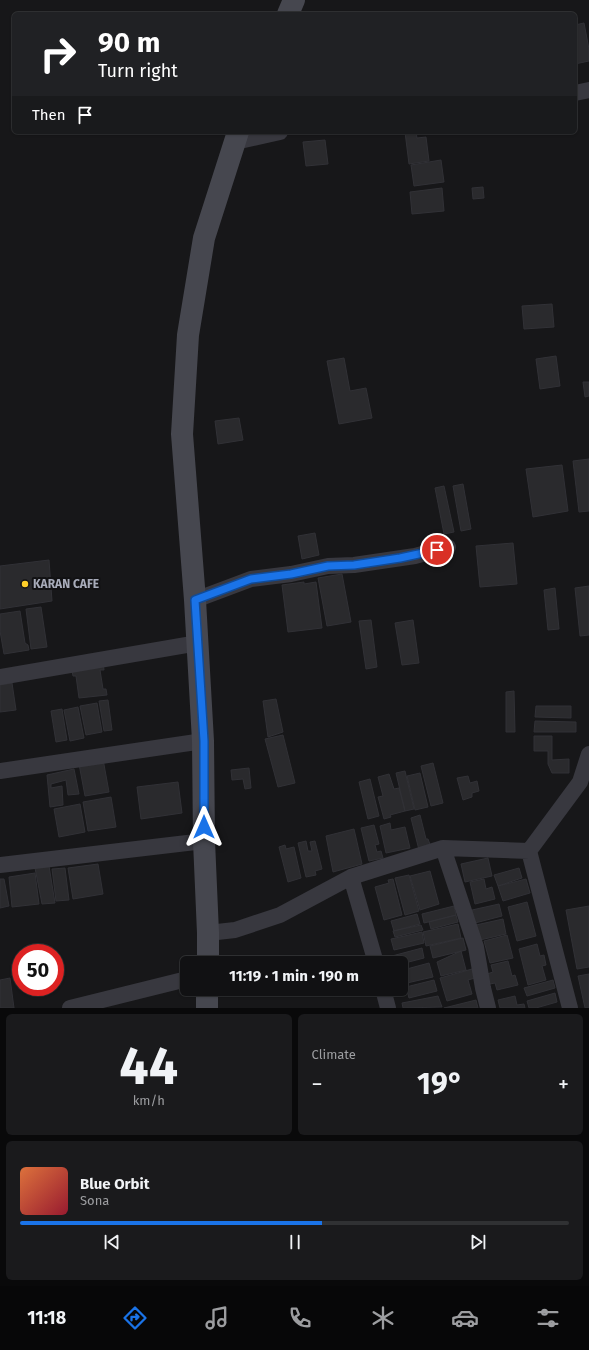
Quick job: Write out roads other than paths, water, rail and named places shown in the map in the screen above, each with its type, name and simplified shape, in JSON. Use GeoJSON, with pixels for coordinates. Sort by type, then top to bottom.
{"type":"FeatureCollection","features":[{"type":"Feature","properties":{"kind":"main road"},"geometry":{"type":"LineString","coordinates":[[289,12],[294,0]]}},
{"type":"Feature","properties":{"kind":"main road"},"geometry":{"type":"LineString","coordinates":[[208,956],[204,841],[204,741],[182,434],[188,335],[204,238],[237,137]]}},
{"type":"Feature","properties":{"kind":"main road"},"geometry":{"type":"LineString","coordinates":[[207,996],[207,1008]]}},
{"type":"Feature","properties":{"kind":"street"},"geometry":{"type":"LineString","coordinates":[[577,93],[589,90]]}},
{"type":"Feature","properties":{"kind":"street"},"geometry":{"type":"LineString","coordinates":[[237,137],[263,134]]}},
{"type":"Feature","properties":{"kind":"street"},"geometry":{"type":"LineString","coordinates":[[195,600],[251,579],[291,574],[328,566],[354,565],[415,556],[448,547]]}},
{"type":"Feature","properties":{"kind":"street"},"geometry":{"type":"LineString","coordinates":[[0,677],[198,643]]}},
{"type":"Feature","properties":{"kind":"street"},"geometry":{"type":"LineString","coordinates":[[0,771],[204,741]]}},
{"type":"Feature","properties":{"kind":"street"},"geometry":{"type":"LineString","coordinates":[[528,851],[580,782],[589,754]]}},
{"type":"Feature","properties":{"kind":"street"},"geometry":{"type":"LineString","coordinates":[[0,865],[204,841]]}},
{"type":"Feature","properties":{"kind":"street"},"geometry":{"type":"LineString","coordinates":[[208,933],[235,930],[280,915],[351,877],[443,848],[528,851]]}},
{"type":"Feature","properties":{"kind":"street"},"geometry":{"type":"LineString","coordinates":[[443,848],[476,947],[488,1008]]}},
{"type":"Feature","properties":{"kind":"street"},"geometry":{"type":"LineString","coordinates":[[528,851],[570,1008]]}},
{"type":"Feature","properties":{"kind":"street"},"geometry":{"type":"LineString","coordinates":[[351,877],[374,956]]}},
{"type":"Feature","properties":{"kind":"street"},"geometry":{"type":"LineString","coordinates":[[70,1008],[180,981]]}},
{"type":"Feature","properties":{"kind":"street"},"geometry":{"type":"LineString","coordinates":[[385,996],[388,1008]]}},
{"type":"Feature","properties":{"kind":"place","name":"KARAN CAFE"},"geometry":{"type":"Point","coordinates":[25,584]}}]}
